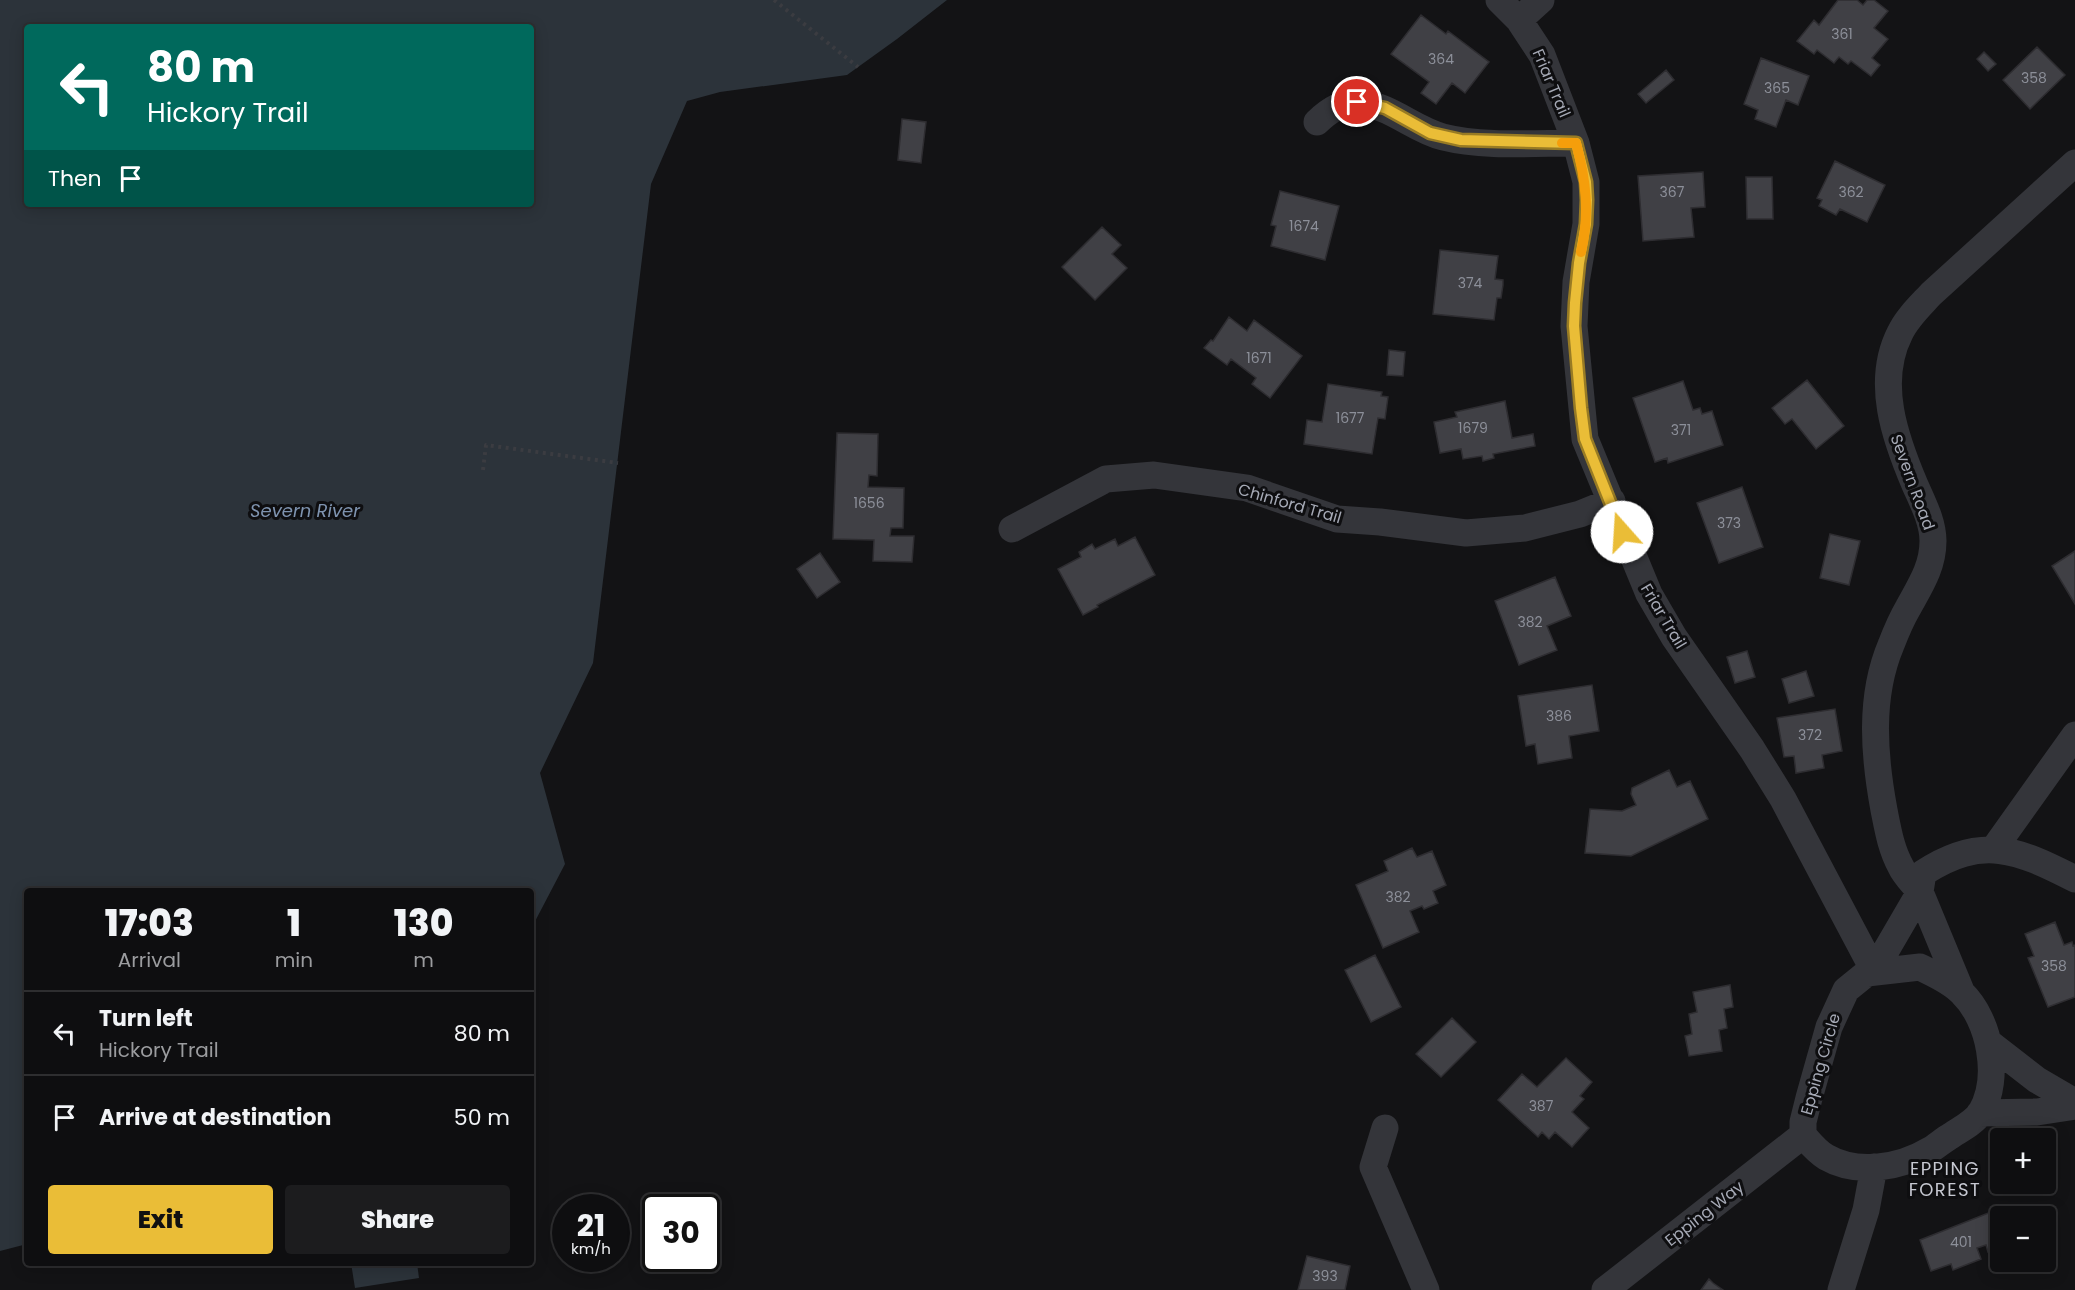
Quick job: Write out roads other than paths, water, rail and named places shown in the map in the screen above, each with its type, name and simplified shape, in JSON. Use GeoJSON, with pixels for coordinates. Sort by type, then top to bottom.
{"type":"FeatureCollection","features":[{"type":"Feature","properties":{"kind":"street","name":"Friar Trail"},"geometry":{"type":"LineString","coordinates":[[1499,0],[1519,20],[1542,55],[1576,143],[1586,182],[1586,224],[1579,263],[1574,326],[1585,439],[1639,574],[1654,604],[1783,799],[1874,971]]}},
{"type":"Feature","properties":{"kind":"street"},"geometry":{"type":"LineString","coordinates":[[1519,20],[1541,0]]}},
{"type":"Feature","properties":{"kind":"street"},"geometry":{"type":"LineString","coordinates":[[1317,122],[1336,106],[1357,102],[1385,108],[1430,133],[1461,140],[1576,143]]}},
{"type":"Feature","properties":{"kind":"street","name":"Severn Road"},"geometry":{"type":"LineString","coordinates":[[1961,992],[1920,892],[1901,868],[1890,841],[1876,770],[1875,731],[1883,668],[1901,621],[1926,577],[1932,558],[1934,540],[1926,509],[1914,484],[1891,417],[1887,386],[1900,333],[1913,314],[1931,294],[2075,162]]}},
{"type":"Feature","properties":{"kind":"street","name":"Chinford Trail"},"geometry":{"type":"LineString","coordinates":[[1012,529],[1106,479],[1154,475],[1247,488],[1337,519],[1466,533],[1525,528],[1581,514],[1611,501]]}},
{"type":"Feature","properties":{"kind":"street"},"geometry":{"type":"LineString","coordinates":[[1993,850],[2075,735]]}},
{"type":"Feature","properties":{"kind":"street"},"geometry":{"type":"LineString","coordinates":[[1874,971],[1920,892],[1923,873],[1937,864],[1968,851],[1993,850],[2022,854],[2075,879]]}},
{"type":"Feature","properties":{"kind":"street","name":"Epping Circle"},"geometry":{"type":"LineString","coordinates":[[1920,967],[1961,992],[1973,1006],[1982,1022],[1988,1042],[1990,1080],[1980,1113],[1964,1128],[1930,1151],[1895,1164],[1854,1167],[1824,1156],[1803,1135],[1803,1122],[1829,1027],[1840,1000],[1852,983],[1874,971],[1920,967]]}},
{"type":"Feature","properties":{"kind":"street"},"geometry":{"type":"LineString","coordinates":[[1988,1042],[2037,1080],[2075,1104]]}},
{"type":"Feature","properties":{"kind":"street"},"geometry":{"type":"LineString","coordinates":[[1980,1113],[2037,1112],[2075,1104]]}},
{"type":"Feature","properties":{"kind":"street"},"geometry":{"type":"LineString","coordinates":[[1385,1128],[1373,1167],[1426,1290]]}},
{"type":"Feature","properties":{"kind":"street","name":"Epping Way"},"geometry":{"type":"LineString","coordinates":[[1605,1290],[1803,1135]]}},
{"type":"Feature","properties":{"kind":"street"},"geometry":{"type":"LineString","coordinates":[[1841,1290],[1866,1210],[1874,1167]]}},
{"type":"Feature","properties":{"kind":"water","name":"Severn River"},"geometry":{"type":"Polygon","coordinates":[[[0,0],[947,0],[847,75],[720,92],[687,101],[651,184],[593,663],[540,773],[565,864],[534,923],[534,888],[24,888],[24,1245],[0,1251],[0,0]]]}},
{"type":"Feature","properties":{"kind":"water"},"geometry":{"type":"Polygon","coordinates":[[[351,1266],[417,1266],[419,1278],[355,1288],[351,1266]]]}},
{"type":"Feature","properties":{"kind":"district","name":"EPPING FOREST"},"geometry":{"type":"Point","coordinates":[1945,1179]}}]}
